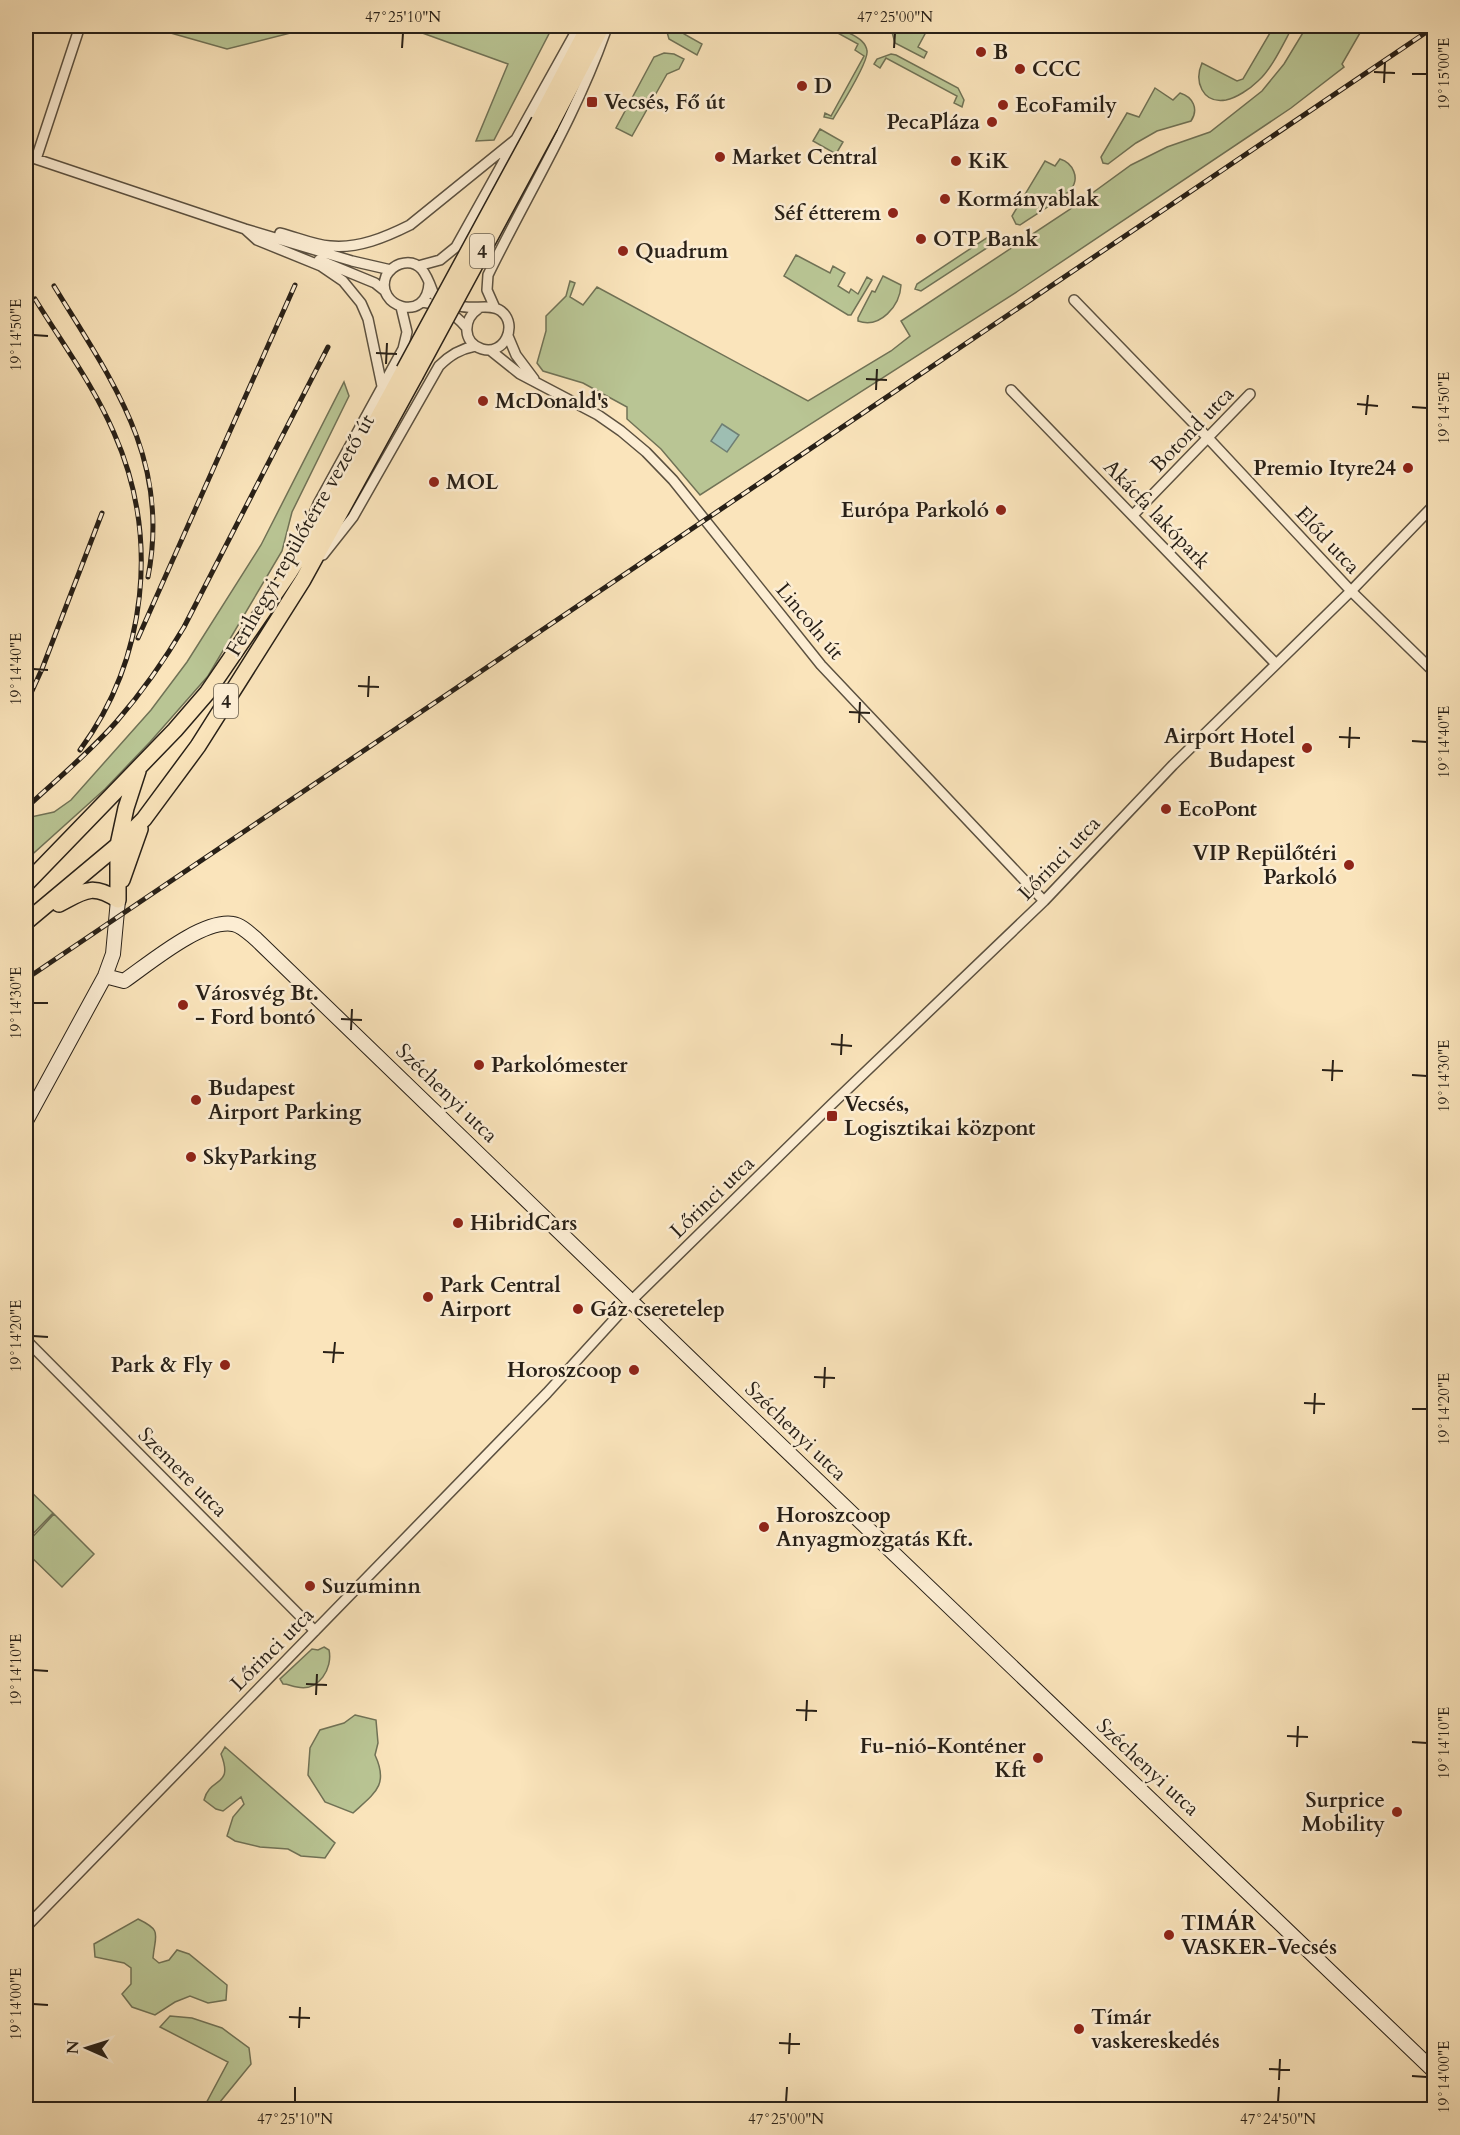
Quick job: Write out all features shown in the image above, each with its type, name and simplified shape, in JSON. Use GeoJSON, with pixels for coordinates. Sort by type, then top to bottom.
{"type":"FeatureCollection","features":[{"type":"Feature","properties":{"kind":"main road","name":"4"},"geometry":{"type":"LineString","coordinates":[[545,123],[589,26]]}},
{"type":"Feature","properties":{"kind":"main road","name":"4"},"geometry":{"type":"LineString","coordinates":[[545,123],[602,26]]}},
{"type":"Feature","properties":{"kind":"main road","name":"Ferihegyi repülőtérre vezető út"},"geometry":{"type":"LineString","coordinates":[[29,920],[118,845],[144,819],[198,746],[303,580],[335,511],[545,123]]}},
{"type":"Feature","properties":{"kind":"main road","name":"Ferihegyi repülőtérre vezető út"},"geometry":{"type":"LineString","coordinates":[[26,884],[140,767],[207,693],[289,573],[335,511]]}},
{"type":"Feature","properties":{"kind":"main road"},"geometry":{"type":"LineString","coordinates":[[117,900],[118,845],[126,808],[140,767]]}},
{"type":"Feature","properties":{"kind":"main road"},"geometry":{"type":"LineString","coordinates":[[117,900],[129,856],[144,819]]}},
{"type":"Feature","properties":{"kind":"main road"},"geometry":{"type":"LineString","coordinates":[[29,920],[88,890],[104,891],[117,900]]}},
{"type":"Feature","properties":{"kind":"street"},"geometry":{"type":"LineString","coordinates":[[80,26],[36,159],[245,229],[352,261],[391,270]]}},
{"type":"Feature","properties":{"kind":"street"},"geometry":{"type":"LineString","coordinates":[[385,291],[387,276],[391,270],[404,263],[418,266],[440,260],[456,246],[579,26]]}},
{"type":"Feature","properties":{"kind":"street"},"geometry":{"type":"LineString","coordinates":[[303,580],[353,517],[439,366],[449,356],[462,349],[475,346],[490,350],[504,343],[508,336],[509,323],[506,316],[495,308],[487,290],[488,275],[550,157],[608,26]]}},
{"type":"Feature","properties":{"kind":"street"},"geometry":{"type":"LineString","coordinates":[[245,229],[262,229],[329,246],[367,242],[410,225],[515,140]]}},
{"type":"Feature","properties":{"kind":"street"},"geometry":{"type":"LineString","coordinates":[[245,229],[375,284],[401,307],[415,306],[422,302],[429,290],[428,276],[418,266]]}},
{"type":"Feature","properties":{"kind":"street"},"geometry":{"type":"LineString","coordinates":[[245,229],[257,240],[321,266],[344,281],[361,303],[368,319],[382,386]]}},
{"type":"Feature","properties":{"kind":"street"},"geometry":{"type":"LineString","coordinates":[[429,283],[434,295],[450,303],[478,309]]}},
{"type":"Feature","properties":{"kind":"street","name":"Előd utca"},"geometry":{"type":"LineString","coordinates":[[1074,300],[1209,439],[1351,591],[1434,672]]}},
{"type":"Feature","properties":{"kind":"street"},"geometry":{"type":"LineString","coordinates":[[422,302],[432,303],[446,310],[466,327]]}},
{"type":"Feature","properties":{"kind":"street"},"geometry":{"type":"LineString","coordinates":[[289,573],[318,504],[406,340],[407,332],[401,307]]}},
{"type":"Feature","properties":{"kind":"street"},"geometry":{"type":"LineString","coordinates":[[475,346],[467,334],[466,327],[470,316],[483,307],[495,308]]}},
{"type":"Feature","properties":{"kind":"street","name":"Lincoln út"},"geometry":{"type":"LineString","coordinates":[[508,336],[516,354],[535,381]]}},
{"type":"Feature","properties":{"kind":"street","name":"Lincoln út"},"geometry":{"type":"LineString","coordinates":[[490,350],[520,374],[621,431],[646,452],[673,480],[821,665],[1044,901]]}},
{"type":"Feature","properties":{"kind":"street","name":"Akácfa lakópark"},"geometry":{"type":"LineString","coordinates":[[1011,390],[1276,664]]}},
{"type":"Feature","properties":{"kind":"street","name":"Botond utca"},"geometry":{"type":"LineString","coordinates":[[1133,515],[1209,439],[1250,394]]}},
{"type":"Feature","properties":{"kind":"street","name":"Lőrinci utca"},"geometry":{"type":"LineString","coordinates":[[26,1927],[547,1393],[631,1301],[1044,901],[1173,765],[1351,591],[1434,505]]}},
{"type":"Feature","properties":{"kind":"street"},"geometry":{"type":"LineString","coordinates":[[26,1121],[105,976],[113,954],[117,900]]}},
{"type":"Feature","properties":{"kind":"street","name":"Széchenyi utca"},"geometry":{"type":"LineString","coordinates":[[105,976],[124,981],[200,930],[217,924],[236,924],[256,939],[1434,2071]]}},
{"type":"Feature","properties":{"kind":"street","name":"Szemere utca"},"geometry":{"type":"LineString","coordinates":[[26,1340],[315,1631]]}},
{"type":"Feature","properties":{"kind":"green space"},"geometry":{"type":"Polygon","coordinates":[[[146,26],[318,26],[227,49],[146,26]]]}},
{"type":"Feature","properties":{"kind":"green space"},"geometry":{"type":"Polygon","coordinates":[[[403,26],[553,26],[494,140],[476,141],[508,64],[403,26]]]}},
{"type":"Feature","properties":{"kind":"green space"},"geometry":{"type":"Polygon","coordinates":[[[670,26],[681,26],[684,34],[702,44],[697,55],[669,39],[667,32],[670,26]]]}},
{"type":"Feature","properties":{"kind":"green space"},"geometry":{"type":"Polygon","coordinates":[[[825,26],[838,27],[856,37],[867,51],[864,65],[833,119],[824,117],[825,113],[831,116],[864,56],[855,50],[858,44],[825,26]]]}},
{"type":"Feature","properties":{"kind":"green space"},"geometry":{"type":"Polygon","coordinates":[[[895,26],[915,26],[926,32],[918,47],[927,52],[924,58],[895,43],[892,32],[895,26]]]}},
{"type":"Feature","properties":{"kind":"green space"},"geometry":{"type":"Polygon","coordinates":[[[1274,26],[1293,26],[1263,76],[1247,90],[1230,99],[1218,100],[1206,95],[1202,90],[1199,77],[1202,63],[1237,81],[1243,79],[1274,26]]]}},
{"type":"Feature","properties":{"kind":"green space"},"geometry":{"type":"Polygon","coordinates":[[[1307,26],[1364,26],[1342,64],[1344,67],[1291,108],[1018,291],[700,495],[661,449],[627,419],[627,407],[583,383],[543,371],[537,363],[546,331],[546,316],[566,296],[570,281],[575,283],[570,297],[583,305],[597,287],[808,401],[891,351],[910,336],[901,321],[1069,210],[1131,165],[1167,147],[1210,132],[1262,91],[1284,64],[1307,26]]]}},
{"type":"Feature","properties":{"kind":"green space"},"geometry":{"type":"Polygon","coordinates":[[[664,53],[674,54],[684,59],[679,69],[667,74],[632,136],[616,128],[654,57],[664,53]]]}},
{"type":"Feature","properties":{"kind":"green space"},"geometry":{"type":"Polygon","coordinates":[[[891,54],[958,88],[964,100],[962,107],[954,103],[957,96],[886,58],[880,68],[874,64],[877,59],[891,54]]]}},
{"type":"Feature","properties":{"kind":"green space"},"geometry":{"type":"Polygon","coordinates":[[[1155,88],[1173,100],[1180,93],[1188,97],[1194,108],[1191,121],[1157,131],[1108,164],[1103,163],[1101,157],[1127,113],[1139,117],[1155,88]]]}},
{"type":"Feature","properties":{"kind":"green space"},"geometry":{"type":"Polygon","coordinates":[[[820,129],[843,142],[836,154],[813,141],[820,129]]]}},
{"type":"Feature","properties":{"kind":"green space"},"geometry":{"type":"Polygon","coordinates":[[[1060,159],[1072,167],[1075,176],[1074,185],[1055,202],[1020,225],[1016,224],[1012,216],[1045,161],[1055,166],[1060,159]]]}},
{"type":"Feature","properties":{"kind":"green space"},"geometry":{"type":"Polygon","coordinates":[[[991,235],[996,236],[996,242],[921,291],[915,289],[917,284],[991,235]]]}},
{"type":"Feature","properties":{"kind":"green space"},"geometry":{"type":"Polygon","coordinates":[[[796,255],[830,273],[833,266],[845,273],[838,286],[849,293],[851,289],[858,294],[867,277],[872,280],[851,315],[784,276],[796,255]]]}},
{"type":"Feature","properties":{"kind":"green space"},"geometry":{"type":"Polygon","coordinates":[[[883,276],[901,285],[897,301],[881,319],[866,323],[858,321],[872,291],[875,292],[883,276]]]}},
{"type":"Feature","properties":{"kind":"green space"},"geometry":{"type":"Polygon","coordinates":[[[344,382],[349,396],[292,512],[282,551],[208,676],[105,789],[26,860],[26,818],[54,812],[71,800],[151,710],[187,662],[261,545],[344,382]]]}},
{"type":"Feature","properties":{"kind":"green space"},"geometry":{"type":"Polygon","coordinates":[[[26,1487],[53,1513],[26,1541],[26,1487]]]}},
{"type":"Feature","properties":{"kind":"green space"},"geometry":{"type":"Polygon","coordinates":[[[54,1514],[94,1554],[62,1587],[26,1552],[26,1544],[54,1514]]]}},
{"type":"Feature","properties":{"kind":"green space"},"geometry":{"type":"Polygon","coordinates":[[[324,1647],[329,1650],[329,1664],[318,1682],[305,1688],[283,1684],[280,1679],[312,1649],[318,1650],[324,1647]]]}},
{"type":"Feature","properties":{"kind":"green space"},"geometry":{"type":"Polygon","coordinates":[[[355,1715],[376,1720],[378,1743],[375,1755],[381,1774],[378,1788],[353,1813],[325,1802],[308,1775],[310,1748],[320,1730],[344,1723],[355,1715]]]}},
{"type":"Feature","properties":{"kind":"green space"},"geometry":{"type":"Polygon","coordinates":[[[225,1747],[335,1843],[325,1858],[301,1856],[288,1849],[260,1847],[235,1841],[227,1836],[233,1817],[244,1804],[241,1797],[223,1811],[204,1800],[211,1787],[220,1781],[225,1772],[221,1754],[225,1747]]]}},
{"type":"Feature","properties":{"kind":"green space"},"geometry":{"type":"Polygon","coordinates":[[[138,1919],[151,1927],[156,1934],[153,1958],[159,1963],[169,1960],[177,1950],[189,1954],[227,1985],[226,2000],[208,2003],[190,1996],[175,2002],[155,2015],[132,2007],[122,1994],[131,1984],[131,1968],[124,1963],[95,1957],[94,1944],[138,1919]]]}},
{"type":"Feature","properties":{"kind":"green space"},"geometry":{"type":"Polygon","coordinates":[[[170,2016],[192,2018],[222,2028],[249,2048],[251,2064],[220,2102],[222,2109],[203,2109],[228,2062],[160,2027],[170,2016]]]}},
{"type":"Feature","properties":{"kind":"shaded area"},"geometry":{"type":"Polygon","coordinates":[[[722,424],[739,435],[727,452],[711,441],[722,424]]]}},
{"type":"Feature","properties":{"kind":"railway"},"geometry":{"type":"LineString","coordinates":[[26,979],[1434,27]]}},
{"type":"Feature","properties":{"kind":"railway"},"geometry":{"type":"LineString","coordinates":[[138,638],[295,285]]}},
{"type":"Feature","properties":{"kind":"railway"},"geometry":{"type":"LineString","coordinates":[[54,286],[115,389],[144,458],[151,495],[153,535],[148,577]]}},
{"type":"Feature","properties":{"kind":"railway"},"geometry":{"type":"LineString","coordinates":[[35,299],[106,416],[128,473],[138,514],[141,555],[139,596],[132,637],[120,677],[103,715],[80,750]]}},
{"type":"Feature","properties":{"kind":"railway"},"geometry":{"type":"LineString","coordinates":[[26,808],[106,733],[135,699],[169,652],[328,347]]}},
{"type":"Feature","properties":{"kind":"railway"},"geometry":{"type":"LineString","coordinates":[[26,704],[42,669],[102,513]]}},
{"type":"Feature","properties":{"kind":"place","name":"B"},"geometry":{"type":"Point","coordinates":[981,52]}},
{"type":"Feature","properties":{"kind":"place","name":"CCC"},"geometry":{"type":"Point","coordinates":[1020,69]}},
{"type":"Feature","properties":{"kind":"place","name":"D"},"geometry":{"type":"Point","coordinates":[802,86]}},
{"type":"Feature","properties":{"kind":"place","name":"Vecsés, Fő út"},"geometry":{"type":"Point","coordinates":[592,102]}},
{"type":"Feature","properties":{"kind":"place","name":"EcoFamily"},"geometry":{"type":"Point","coordinates":[1003,105]}},
{"type":"Feature","properties":{"kind":"place","name":"PecaPláza"},"geometry":{"type":"Point","coordinates":[992,122]}},
{"type":"Feature","properties":{"kind":"place","name":"Market Central"},"geometry":{"type":"Point","coordinates":[720,157]}},
{"type":"Feature","properties":{"kind":"place","name":"KiK"},"geometry":{"type":"Point","coordinates":[956,161]}},
{"type":"Feature","properties":{"kind":"place","name":"Kormányablak"},"geometry":{"type":"Point","coordinates":[945,199]}},
{"type":"Feature","properties":{"kind":"place","name":"Séf étterem"},"geometry":{"type":"Point","coordinates":[893,213]}},
{"type":"Feature","properties":{"kind":"place","name":"OTP Bank"},"geometry":{"type":"Point","coordinates":[921,239]}},
{"type":"Feature","properties":{"kind":"place","name":"Quadrum"},"geometry":{"type":"Point","coordinates":[623,251]}},
{"type":"Feature","properties":{"kind":"place","name":"McDonald's"},"geometry":{"type":"Point","coordinates":[483,401]}},
{"type":"Feature","properties":{"kind":"place","name":"Premio Ityre24"},"geometry":{"type":"Point","coordinates":[1408,468]}},
{"type":"Feature","properties":{"kind":"place","name":"MOL"},"geometry":{"type":"Point","coordinates":[434,482]}},
{"type":"Feature","properties":{"kind":"place","name":"Európa Parkoló"},"geometry":{"type":"Point","coordinates":[1001,510]}},
{"type":"Feature","properties":{"kind":"place","name":"Airport Hotel Budapest"},"geometry":{"type":"Point","coordinates":[1307,748]}},
{"type":"Feature","properties":{"kind":"place","name":"EcoPont"},"geometry":{"type":"Point","coordinates":[1166,809]}},
{"type":"Feature","properties":{"kind":"place","name":"VIP Repülőtéri Parkoló"},"geometry":{"type":"Point","coordinates":[1349,865]}},
{"type":"Feature","properties":{"kind":"place","name":"Városvég Bt. - Ford bontó"},"geometry":{"type":"Point","coordinates":[183,1005]}},
{"type":"Feature","properties":{"kind":"place","name":"Parkolómester"},"geometry":{"type":"Point","coordinates":[479,1065]}},
{"type":"Feature","properties":{"kind":"place","name":"Budapest Airport Parking"},"geometry":{"type":"Point","coordinates":[196,1100]}},
{"type":"Feature","properties":{"kind":"place","name":"Vecsés, Logisztikai központ"},"geometry":{"type":"Point","coordinates":[832,1116]}},
{"type":"Feature","properties":{"kind":"place","name":"SkyParking"},"geometry":{"type":"Point","coordinates":[191,1157]}},
{"type":"Feature","properties":{"kind":"place","name":"HibridCars"},"geometry":{"type":"Point","coordinates":[458,1223]}},
{"type":"Feature","properties":{"kind":"place","name":"Park Central Airport"},"geometry":{"type":"Point","coordinates":[428,1297]}},
{"type":"Feature","properties":{"kind":"place","name":"Gáz cseretelep"},"geometry":{"type":"Point","coordinates":[578,1309]}},
{"type":"Feature","properties":{"kind":"place","name":"Park & Fly"},"geometry":{"type":"Point","coordinates":[225,1365]}},
{"type":"Feature","properties":{"kind":"place","name":"Horoszcoop"},"geometry":{"type":"Point","coordinates":[634,1370]}},
{"type":"Feature","properties":{"kind":"place","name":"Horoszcoop Anyagmozgatás Kft."},"geometry":{"type":"Point","coordinates":[764,1527]}},
{"type":"Feature","properties":{"kind":"place","name":"Suzuminn"},"geometry":{"type":"Point","coordinates":[310,1586]}},
{"type":"Feature","properties":{"kind":"place","name":"Fu-nió-Konténer Kft"},"geometry":{"type":"Point","coordinates":[1038,1758]}},
{"type":"Feature","properties":{"kind":"place","name":"Surprice Mobility"},"geometry":{"type":"Point","coordinates":[1397,1812]}},
{"type":"Feature","properties":{"kind":"place","name":"TIMÁR VASKER-Vecsés"},"geometry":{"type":"Point","coordinates":[1169,1935]}},
{"type":"Feature","properties":{"kind":"place","name":"Tímár vaskereskedés"},"geometry":{"type":"Point","coordinates":[1079,2029]}}]}
